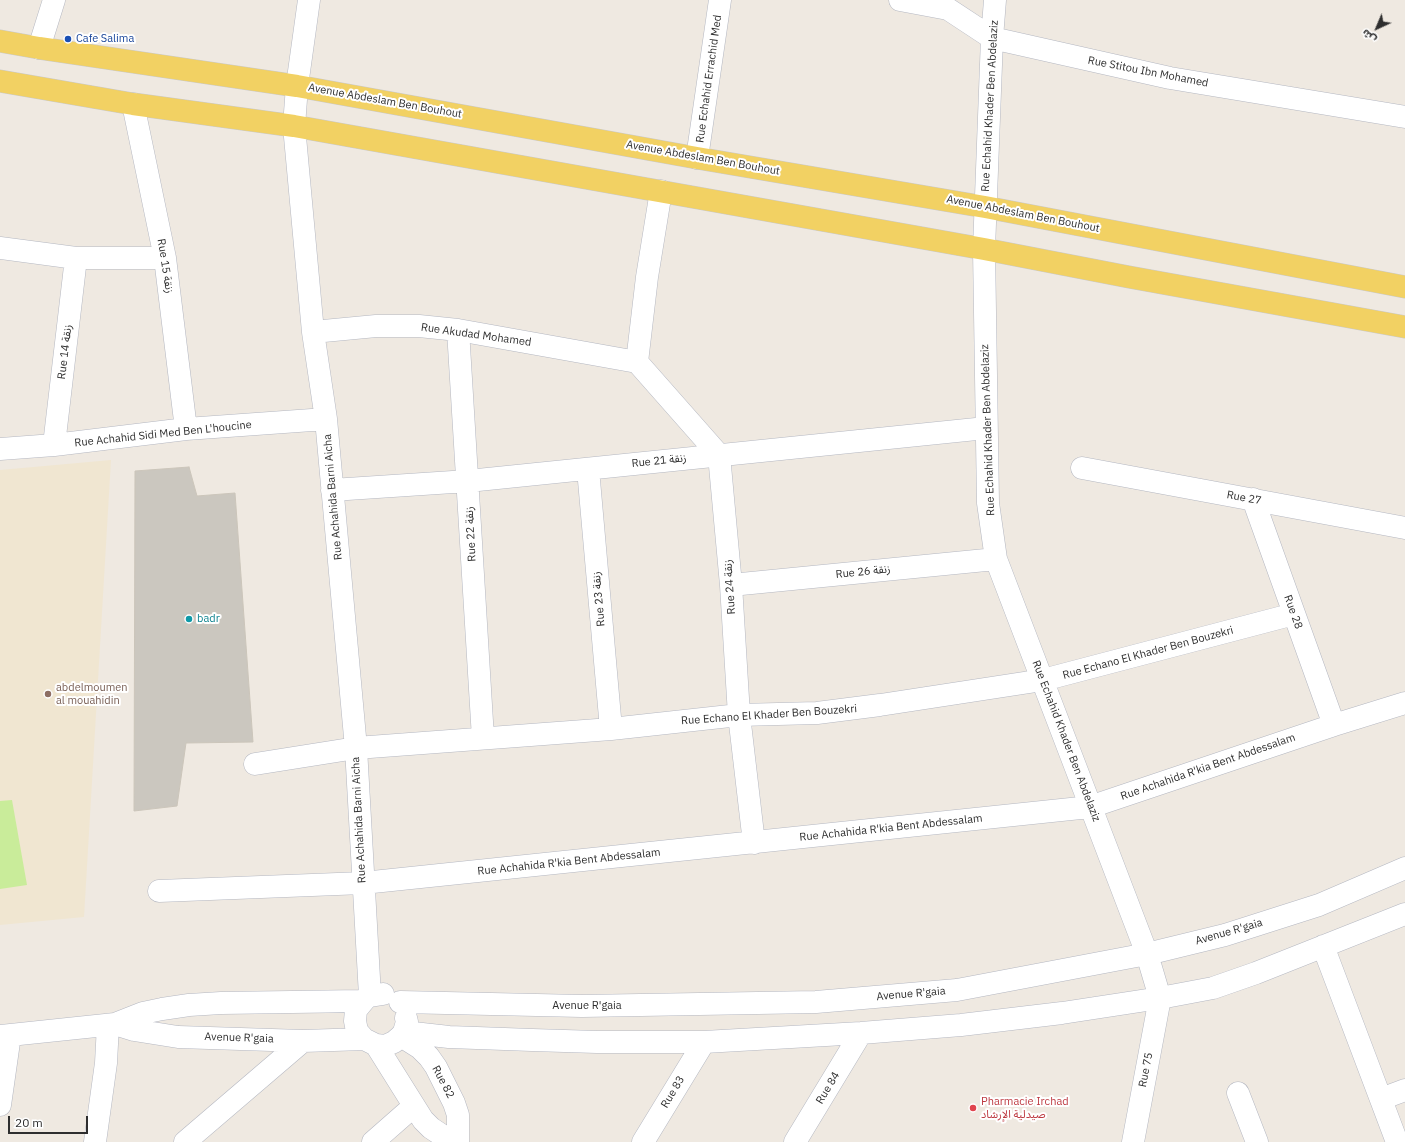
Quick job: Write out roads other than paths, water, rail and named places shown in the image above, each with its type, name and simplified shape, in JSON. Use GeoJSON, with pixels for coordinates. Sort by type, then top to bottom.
{"type":"FeatureCollection","features":[{"type":"Feature","properties":{"kind":"main road","name":"Avenue Abdeslam Ben Bouhout"},"geometry":{"type":"LineString","coordinates":[[0,41],[297,86],[697,158],[985,207],[1405,287]]}},
{"type":"Feature","properties":{"kind":"main road"},"geometry":{"type":"LineString","coordinates":[[0,81],[133,104],[294,126],[984,249],[1405,327]]}},
{"type":"Feature","properties":{"kind":"street"},"geometry":{"type":"LineString","coordinates":[[39,48],[54,0]]}},
{"type":"Feature","properties":{"kind":"street","name":"Rue Achahida Barni Aicha"},"geometry":{"type":"LineString","coordinates":[[309,0],[297,86],[294,126],[313,332],[326,419],[356,748],[363,883],[366,999]]}},
{"type":"Feature","properties":{"kind":"street","name":"Rue Echahid Errachid Med"},"geometry":{"type":"LineString","coordinates":[[697,158],[720,0]]}},
{"type":"Feature","properties":{"kind":"street","name":"Rue Stitou Ibn Mohamed"},"geometry":{"type":"LineString","coordinates":[[900,0],[948,9],[992,38],[1170,78],[1405,117]]}},
{"type":"Feature","properties":{"kind":"street","name":"Rue Echahid Khader Ben Abdelaziz"},"geometry":{"type":"LineString","coordinates":[[996,0],[992,38],[984,249],[988,503],[996,559],[1147,954],[1160,998]]}},
{"type":"Feature","properties":{"kind":"street","name":"Rue 15 زنقة"},"geometry":{"type":"LineString","coordinates":[[133,104],[165,258],[186,429]]}},
{"type":"Feature","properties":{"kind":"street"},"geometry":{"type":"LineString","coordinates":[[661,191],[648,270],[637,362],[719,455]]}},
{"type":"Feature","properties":{"kind":"street"},"geometry":{"type":"LineString","coordinates":[[0,248],[76,258],[165,258]]}},
{"type":"Feature","properties":{"kind":"street","name":"Rue 14 زنقة"},"geometry":{"type":"LineString","coordinates":[[54,445],[76,258]]}},
{"type":"Feature","properties":{"kind":"street","name":"Rue Akudad Mohamed"},"geometry":{"type":"LineString","coordinates":[[313,332],[376,326],[418,326],[458,330],[637,362]]}},
{"type":"Feature","properties":{"kind":"street","name":"Rue 22 زنقة"},"geometry":{"type":"LineString","coordinates":[[458,330],[483,738]]}},
{"type":"Feature","properties":{"kind":"street","name":"Rue Achahid Sidi Med Ben L'houcine"},"geometry":{"type":"LineString","coordinates":[[0,449],[54,445],[186,429],[326,419]]}},
{"type":"Feature","properties":{"kind":"street","name":"Rue 21 زنقة"},"geometry":{"type":"LineString","coordinates":[[332,490],[468,481],[986,428]]}},
{"type":"Feature","properties":{"kind":"street","name":"Rue 24 زنقة"},"geometry":{"type":"LineString","coordinates":[[719,455],[739,715],[754,843]]}},
{"type":"Feature","properties":{"kind":"street","name":"Rue 27"},"geometry":{"type":"LineString","coordinates":[[1082,468],[1405,528]]}},
{"type":"Feature","properties":{"kind":"street","name":"Rue 23 زنقة"},"geometry":{"type":"LineString","coordinates":[[588,469],[611,729]]}},
{"type":"Feature","properties":{"kind":"street","name":"Rue 28"},"geometry":{"type":"LineString","coordinates":[[1253,499],[1334,725]]}},
{"type":"Feature","properties":{"kind":"street","name":"Rue 26 زنقة"},"geometry":{"type":"LineString","coordinates":[[730,585],[996,559]]}},
{"type":"Feature","properties":{"kind":"street","name":"Rue Echano El Khader Ben Bouzekri"},"geometry":{"type":"LineString","coordinates":[[255,764],[356,748],[611,729],[739,715],[817,713],[880,705],[1043,680],[1294,614]]}},
{"type":"Feature","properties":{"kind":"street","name":"Rue Achahida R'kia Bent Abdessalam"},"geometry":{"type":"LineString","coordinates":[[159,891],[363,883],[1090,807],[1334,725],[1405,703]]}},
{"type":"Feature","properties":{"kind":"street","name":"Avenue R'gaia"},"geometry":{"type":"LineString","coordinates":[[400,1002],[582,1006],[816,1002],[957,990],[1147,954],[1225,935],[1319,905],[1405,868]]}},
{"type":"Feature","properties":{"kind":"street"},"geometry":{"type":"LineString","coordinates":[[403,1034],[596,1042],[704,1042],[861,1033],[961,1025],[1062,1013],[1160,998],[1213,988],[1256,973],[1405,914]]}},
{"type":"Feature","properties":{"kind":"street"},"geometry":{"type":"LineString","coordinates":[[1323,946],[1397,1142]]}},
{"type":"Feature","properties":{"kind":"street"},"geometry":{"type":"LineString","coordinates":[[370,1042],[385,1046],[394,1042],[403,1034],[407,1022],[405,1011],[400,1002],[391,996],[380,994],[366,999],[356,1010],[355,1021],[357,1031],[370,1042],[423,1120],[431,1128],[452,1142]]}},
{"type":"Feature","properties":{"kind":"street","name":"Rue 75"},"geometry":{"type":"LineString","coordinates":[[1132,1142],[1160,998]]}},
{"type":"Feature","properties":{"kind":"street","name":"Avenue R'gaia"},"geometry":{"type":"LineString","coordinates":[[5,1035],[112,1025],[143,1013],[189,1005],[228,1002],[366,999]]}},
{"type":"Feature","properties":{"kind":"street"},"geometry":{"type":"LineString","coordinates":[[95,1142],[112,1025]]}},
{"type":"Feature","properties":{"kind":"street","name":"Avenue R'gaia"},"geometry":{"type":"LineString","coordinates":[[112,1025],[178,1037],[370,1042]]}},
{"type":"Feature","properties":{"kind":"street","name":"Rue 84"},"geometry":{"type":"LineString","coordinates":[[796,1142],[861,1033]]}},
{"type":"Feature","properties":{"kind":"street","name":"Rue 82"},"geometry":{"type":"LineString","coordinates":[[403,1034],[429,1057],[436,1067],[454,1103],[458,1115],[458,1142]]}},
{"type":"Feature","properties":{"kind":"street"},"geometry":{"type":"LineString","coordinates":[[0,1105],[5,1035]]}},
{"type":"Feature","properties":{"kind":"street"},"geometry":{"type":"LineString","coordinates":[[185,1142],[303,1041]]}},
{"type":"Feature","properties":{"kind":"street","name":"Rue 83"},"geometry":{"type":"LineString","coordinates":[[643,1142],[704,1042]]}},
{"type":"Feature","properties":{"kind":"street"},"geometry":{"type":"LineString","coordinates":[[1381,1099],[1405,1090]]}},
{"type":"Feature","properties":{"kind":"street"},"geometry":{"type":"LineString","coordinates":[[1238,1093],[1257,1142]]}},
{"type":"Feature","properties":{"kind":"street"},"geometry":{"type":"LineString","coordinates":[[373,1142],[414,1106]]}},
{"type":"Feature","properties":{"kind":"place","name":"Cafe Salima"},"geometry":{"type":"Point","coordinates":[68,39]}},
{"type":"Feature","properties":{"kind":"place","name":"badr"},"geometry":{"type":"Point","coordinates":[189,619]}},
{"type":"Feature","properties":{"kind":"place","name":"abdelmoumen al mouahidin"},"geometry":{"type":"Point","coordinates":[48,694]}},
{"type":"Feature","properties":{"kind":"place","name":"Pharmacie Irchad صيدلية الإرشاد"},"geometry":{"type":"Point","coordinates":[973,1108]}}]}
